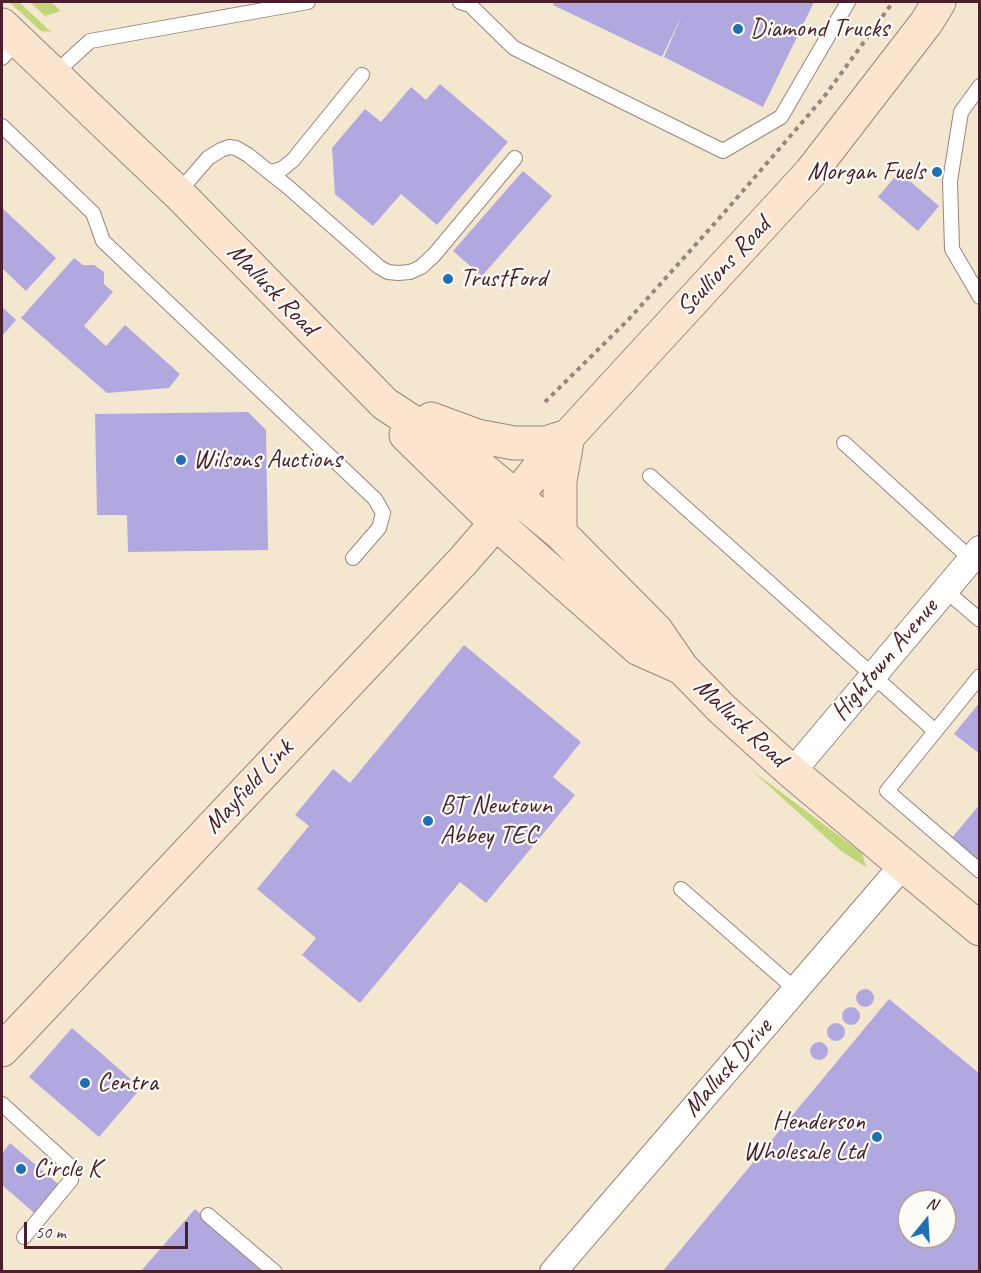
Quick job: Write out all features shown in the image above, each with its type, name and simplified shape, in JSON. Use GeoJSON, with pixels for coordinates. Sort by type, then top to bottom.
{"type":"FeatureCollection","features":[{"type":"Feature","properties":{"kind":"main road","name":"Scullions Road"},"geometry":{"type":"LineString","coordinates":[[496,523],[537,470],[811,172],[926,23],[939,2]]}},
{"type":"Feature","properties":{"kind":"main road","name":"Mallusk Road"},"geometry":{"type":"LineString","coordinates":[[7,42],[53,75],[178,193],[385,404],[474,462],[560,533],[656,630],[682,668],[722,709],[792,772],[980,928]]}},
{"type":"Feature","properties":{"kind":"main road","name":"Mallusk Road"},"geometry":{"type":"LineString","coordinates":[[385,404],[399,429],[496,523],[639,649],[682,668]]}},
{"type":"Feature","properties":{"kind":"main road"},"geometry":{"type":"LineString","coordinates":[[385,404],[477,436],[502,441],[546,443],[568,436],[560,481],[560,533]]}},
{"type":"Feature","properties":{"kind":"main road","name":"Mayfield Link"},"geometry":{"type":"LineString","coordinates":[[2,1050],[462,562],[496,523]]}},
{"type":"Feature","properties":{"kind":"street","name":"Hightown Avenue"},"geometry":{"type":"LineString","coordinates":[[792,772],[975,554]]}},
{"type":"Feature","properties":{"kind":"street","name":"Mallusk Drive"},"geometry":{"type":"LineString","coordinates":[[553,1272],[903,865]]}},
{"type":"Feature","properties":{"kind":"lane"},"geometry":{"type":"LineString","coordinates":[[53,75],[90,41],[308,2]]}},
{"type":"Feature","properties":{"kind":"lane"},"geometry":{"type":"LineString","coordinates":[[468,3],[514,48],[723,151],[781,117],[848,2]]}},
{"type":"Feature","properties":{"kind":"lane"},"geometry":{"type":"LineString","coordinates":[[270,172],[282,169],[293,160],[362,75]]}},
{"type":"Feature","properties":{"kind":"lane"},"geometry":{"type":"LineString","coordinates":[[980,86],[961,112],[950,181],[952,249],[980,297]]}},
{"type":"Feature","properties":{"kind":"lane"},"geometry":{"type":"LineString","coordinates":[[2,126],[93,213],[103,241],[375,499],[383,513],[379,528],[353,558]]}},
{"type":"Feature","properties":{"kind":"lane"},"geometry":{"type":"LineString","coordinates":[[178,193],[208,158],[229,147],[248,155],[270,172],[379,267],[388,272],[410,272],[421,267],[434,255],[515,158]]}},
{"type":"Feature","properties":{"kind":"lane"},"geometry":{"type":"LineString","coordinates":[[844,443],[975,554]]}},
{"type":"Feature","properties":{"kind":"lane"},"geometry":{"type":"LineString","coordinates":[[650,476],[935,731]]}},
{"type":"Feature","properties":{"kind":"lane"},"geometry":{"type":"LineString","coordinates":[[945,590],[980,620]]}},
{"type":"Feature","properties":{"kind":"lane"},"geometry":{"type":"LineString","coordinates":[[980,676],[887,791],[980,871]]}},
{"type":"Feature","properties":{"kind":"lane"},"geometry":{"type":"LineString","coordinates":[[681,889],[795,989]]}},
{"type":"Feature","properties":{"kind":"lane"},"geometry":{"type":"LineString","coordinates":[[2,1104],[72,1168],[71,1180],[24,1237]]}},
{"type":"Feature","properties":{"kind":"lane"},"geometry":{"type":"LineString","coordinates":[[208,1215],[275,1272]]}},
{"type":"Feature","properties":{"kind":"path"},"geometry":{"type":"LineString","coordinates":[[545,402],[629,320],[824,98],[892,2]]}},
{"type":"Feature","properties":{"kind":"green space"},"geometry":{"type":"Polygon","coordinates":[[[9,2],[19,2],[51,32],[41,31],[9,2]]]}},
{"type":"Feature","properties":{"kind":"green space"},"geometry":{"type":"Polygon","coordinates":[[[30,2],[51,2],[61,11],[45,16],[30,2]]]}},
{"type":"Feature","properties":{"kind":"green space"},"geometry":{"type":"Polygon","coordinates":[[[698,722],[751,769],[750,769],[698,722]]]}},
{"type":"Feature","properties":{"kind":"green space"},"geometry":{"type":"Polygon","coordinates":[[[751,769],[862,853],[866,867],[841,851],[751,769]]]}},
{"type":"Feature","properties":{"kind":"building","name":"Diamond Trucks"},"geometry":{"type":"Polygon","coordinates":[[[554,2],[814,2],[763,107],[664,57],[682,15],[662,57],[553,5],[554,2]]]}},
{"type":"Feature","properties":{"kind":"building"},"geometry":{"type":"Polygon","coordinates":[[[440,84],[508,142],[437,225],[401,194],[373,226],[335,194],[332,148],[365,109],[381,122],[411,87],[426,100],[440,84]]]}},
{"type":"Feature","properties":{"kind":"building"},"geometry":{"type":"Polygon","coordinates":[[[523,171],[552,196],[482,276],[453,251],[523,171]]]}},
{"type":"Feature","properties":{"kind":"building"},"geometry":{"type":"Polygon","coordinates":[[[899,172],[939,206],[918,231],[878,197],[899,172]]]}},
{"type":"Feature","properties":{"kind":"building"},"geometry":{"type":"Polygon","coordinates":[[[2,208],[56,258],[26,291],[2,268],[2,208]]]}},
{"type":"Feature","properties":{"kind":"building"},"geometry":{"type":"Polygon","coordinates":[[[74,258],[83,265],[94,265],[104,272],[104,284],[113,292],[84,326],[106,346],[125,325],[180,374],[169,388],[107,393],[21,318],[74,258]]]}},
{"type":"Feature","properties":{"kind":"building"},"geometry":{"type":"Polygon","coordinates":[[[2,307],[16,320],[2,336],[2,307]]]}},
{"type":"Feature","properties":{"kind":"building","name":"Wilsons Auctions"},"geometry":{"type":"Polygon","coordinates":[[[248,412],[266,430],[268,550],[128,552],[127,515],[97,515],[95,414],[248,412]]]}},
{"type":"Feature","properties":{"kind":"building","name":"BT Newtown Abbey TEC"},"geometry":{"type":"Polygon","coordinates":[[[464,645],[581,742],[553,777],[575,795],[486,903],[460,882],[360,1003],[302,955],[316,938],[257,889],[309,826],[295,815],[333,769],[350,783],[464,645]]]}},
{"type":"Feature","properties":{"kind":"building"},"geometry":{"type":"Polygon","coordinates":[[[980,702],[980,754],[954,734],[980,702]]]}},
{"type":"Feature","properties":{"kind":"building"},"geometry":{"type":"Polygon","coordinates":[[[980,804],[980,862],[951,839],[980,804]]]}},
{"type":"Feature","properties":{"kind":"building"},"geometry":{"type":"Polygon","coordinates":[[[865,989],[871,992],[874,998],[871,1004],[865,1007],[859,1004],[856,998],[859,992],[865,989]]]}},
{"type":"Feature","properties":{"kind":"building","name":"Henderson Wholesale Ltd"},"geometry":{"type":"Polygon","coordinates":[[[889,999],[980,1074],[980,1272],[662,1272],[889,999]]]}},
{"type":"Feature","properties":{"kind":"building"},"geometry":{"type":"Polygon","coordinates":[[[851,1007],[857,1010],[860,1016],[857,1022],[851,1025],[845,1022],[842,1016],[845,1010],[851,1007]]]}},
{"type":"Feature","properties":{"kind":"building"},"geometry":{"type":"Polygon","coordinates":[[[836,1023],[842,1026],[845,1032],[842,1038],[836,1041],[830,1038],[827,1032],[830,1026],[836,1023]]]}},
{"type":"Feature","properties":{"kind":"building","name":"Centra"},"geometry":{"type":"Polygon","coordinates":[[[72,1028],[141,1088],[99,1137],[29,1077],[72,1028]]]}},
{"type":"Feature","properties":{"kind":"building"},"geometry":{"type":"Polygon","coordinates":[[[819,1042],[825,1045],[828,1051],[825,1057],[819,1060],[813,1057],[810,1051],[813,1045],[819,1042]]]}},
{"type":"Feature","properties":{"kind":"building","name":"Circle K"},"geometry":{"type":"Polygon","coordinates":[[[10,1143],[64,1189],[40,1218],[2,1185],[2,1154],[10,1143]]]}},
{"type":"Feature","properties":{"kind":"building"},"geometry":{"type":"Polygon","coordinates":[[[195,1209],[267,1272],[140,1272],[195,1209]]]}},
{"type":"Feature","properties":{"kind":"place","name":"Diamond Trucks"},"geometry":{"type":"Point","coordinates":[738,29]}},
{"type":"Feature","properties":{"kind":"place","name":"Morgan Fuels"},"geometry":{"type":"Point","coordinates":[937,172]}},
{"type":"Feature","properties":{"kind":"place","name":"TrustFord"},"geometry":{"type":"Point","coordinates":[448,279]}},
{"type":"Feature","properties":{"kind":"place","name":"Wilsons Auctions"},"geometry":{"type":"Point","coordinates":[181,460]}},
{"type":"Feature","properties":{"kind":"place","name":"BT Newtown Abbey TEC"},"geometry":{"type":"Point","coordinates":[428,821]}},
{"type":"Feature","properties":{"kind":"place","name":"Centra"},"geometry":{"type":"Point","coordinates":[85,1083]}},
{"type":"Feature","properties":{"kind":"place","name":"Henderson Wholesale Ltd"},"geometry":{"type":"Point","coordinates":[877,1137]}},
{"type":"Feature","properties":{"kind":"place","name":"Circle K"},"geometry":{"type":"Point","coordinates":[21,1169]}}]}
